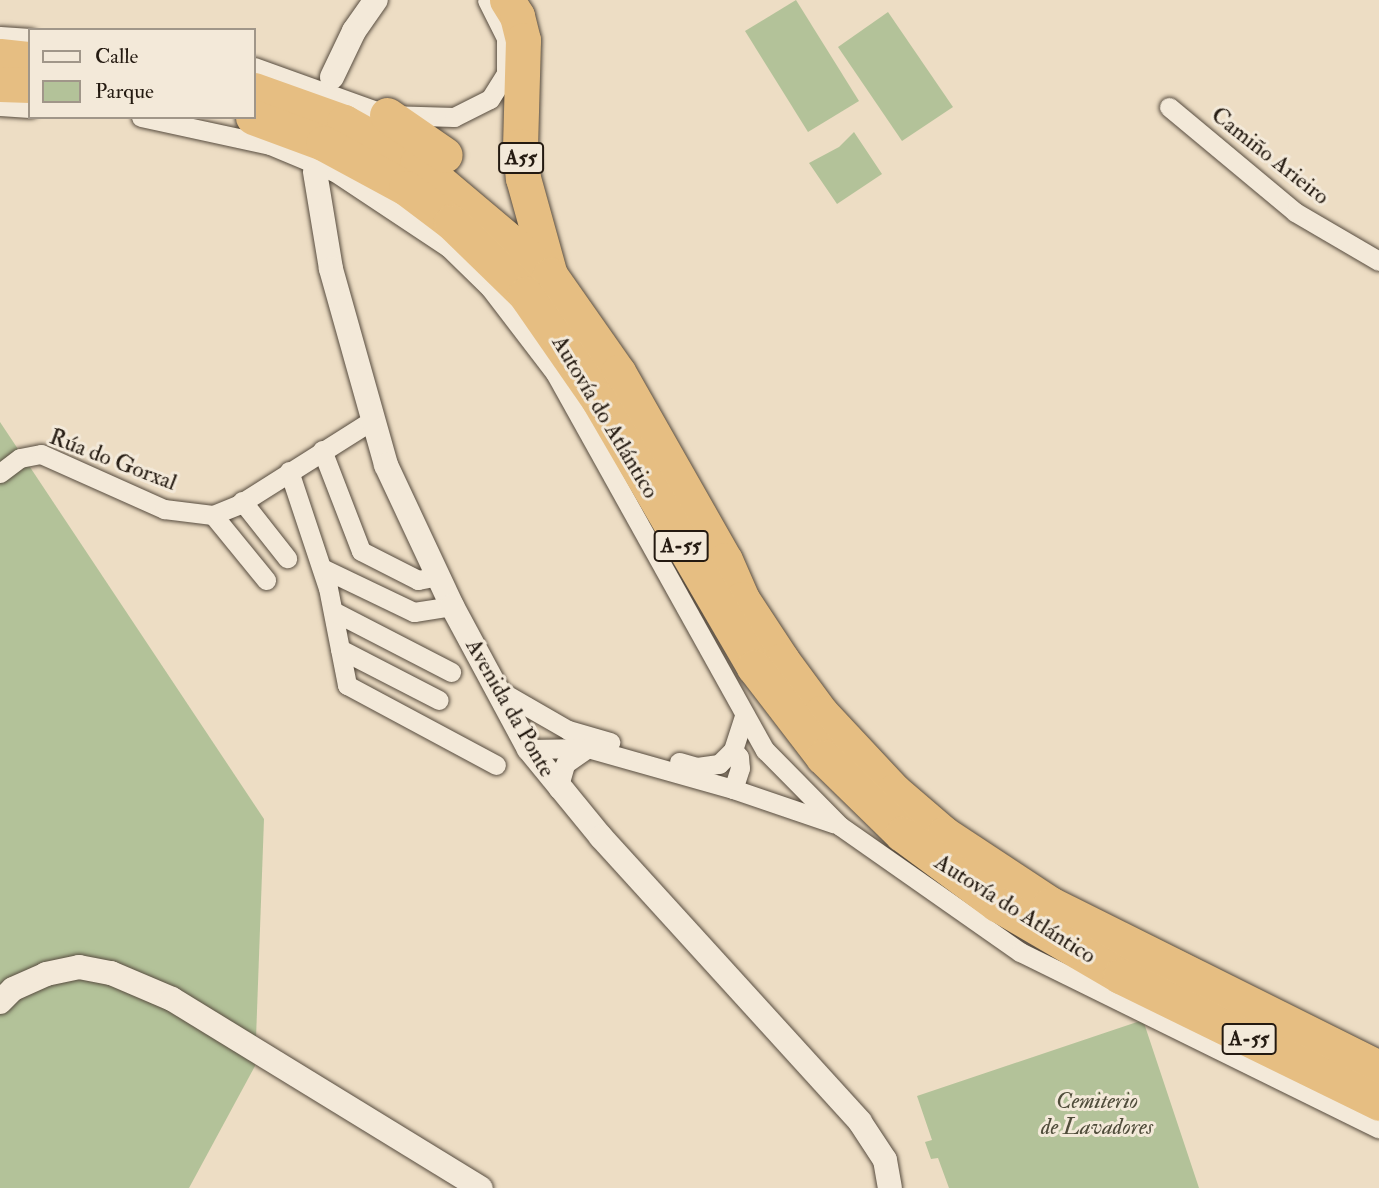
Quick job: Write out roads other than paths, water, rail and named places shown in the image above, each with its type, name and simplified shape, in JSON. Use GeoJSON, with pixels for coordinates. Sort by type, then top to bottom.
{"type":"FeatureCollection","features":[{"type":"Feature","properties":{"kind":"highway","name":"A55"},"geometry":{"type":"LineString","coordinates":[[507,0],[517,16],[523,40],[520,146],[535,233],[550,275]]}},
{"type":"Feature","properties":{"kind":"highway"},"geometry":{"type":"LineString","coordinates":[[0,56],[28,59]]}},
{"type":"Feature","properties":{"kind":"highway"},"geometry":{"type":"LineString","coordinates":[[0,84],[28,85]]}},
{"type":"Feature","properties":{"kind":"highway","name":"Autovía do Atlántico"},"geometry":{"type":"LineString","coordinates":[[256,91],[344,122],[416,163],[550,275],[618,372],[724,560],[742,599],[782,660],[850,747],[894,791],[954,841],[1050,904],[1379,1068]]}},
{"type":"Feature","properties":{"kind":"highway"},"geometry":{"type":"LineString","coordinates":[[387,115],[455,162],[535,233]]}},
{"type":"Feature","properties":{"kind":"highway","name":"Autovía do Atlántico"},"geometry":{"type":"LineString","coordinates":[[256,118],[323,143],[397,183],[491,258],[561,342],[717,609],[754,667],[823,757],[858,795],[945,868],[1120,975],[1379,1103]]}},
{"type":"Feature","properties":{"kind":"highway"},"geometry":{"type":"LineString","coordinates":[[974,916],[1072,961],[1120,975]]}},
{"type":"Feature","properties":{"kind":"street"},"geometry":{"type":"LineString","coordinates":[[332,77],[376,0]]}},
{"type":"Feature","properties":{"kind":"street"},"geometry":{"type":"LineString","coordinates":[[256,68],[387,115],[454,117],[490,99],[500,87],[507,56],[501,20],[487,0]]}},
{"type":"Feature","properties":{"kind":"street"},"geometry":{"type":"LineString","coordinates":[[0,36],[28,37]]}},
{"type":"Feature","properties":{"kind":"street"},"geometry":{"type":"LineString","coordinates":[[0,106],[28,108]]}},
{"type":"Feature","properties":{"kind":"street","name":"Camiño Arieiro"},"geometry":{"type":"LineString","coordinates":[[1169,107],[1295,212],[1379,261]]}},
{"type":"Feature","properties":{"kind":"street"},"geometry":{"type":"LineString","coordinates":[[150,119],[270,145],[335,172],[394,208],[465,264],[525,330],[555,373],[765,750],[840,826],[878,856],[974,916],[1020,952],[1379,1129]]}},
{"type":"Feature","properties":{"kind":"street","name":"Avenida da Ponte"},"geometry":{"type":"LineString","coordinates":[[316,172],[331,269],[371,421],[438,576],[494,688],[529,749],[558,789],[860,1122],[885,1160],[890,1188]]}},
{"type":"Feature","properties":{"kind":"street"},"geometry":{"type":"LineString","coordinates":[[266,580],[213,515],[242,502],[371,421]]}},
{"type":"Feature","properties":{"kind":"street"},"geometry":{"type":"LineString","coordinates":[[322,450],[361,551],[418,580],[438,576]]}},
{"type":"Feature","properties":{"kind":"street","name":"Rúa do Gorxal"},"geometry":{"type":"LineString","coordinates":[[0,472],[20,458],[41,454],[164,509],[213,515]]}},
{"type":"Feature","properties":{"kind":"street"},"geometry":{"type":"LineString","coordinates":[[289,471],[322,568],[347,685],[496,765]]}},
{"type":"Feature","properties":{"kind":"street"},"geometry":{"type":"LineString","coordinates":[[242,502],[287,558]]}},
{"type":"Feature","properties":{"kind":"street"},"geometry":{"type":"LineString","coordinates":[[322,568],[414,612],[452,606]]}},
{"type":"Feature","properties":{"kind":"street"},"geometry":{"type":"LineString","coordinates":[[333,611],[451,672]]}},
{"type":"Feature","properties":{"kind":"street"},"geometry":{"type":"LineString","coordinates":[[340,649],[439,700]]}},
{"type":"Feature","properties":{"kind":"street"},"geometry":{"type":"LineString","coordinates":[[494,688],[568,730],[697,767],[719,764],[733,750],[744,716]]}},
{"type":"Feature","properties":{"kind":"street"},"geometry":{"type":"LineString","coordinates":[[529,749],[547,734],[568,730]]}},
{"type":"Feature","properties":{"kind":"street"},"geometry":{"type":"LineString","coordinates":[[529,749],[587,748],[733,789],[840,826]]}},
{"type":"Feature","properties":{"kind":"street"},"geometry":{"type":"LineString","coordinates":[[558,789],[565,764],[587,748]]}},
{"type":"Feature","properties":{"kind":"street"},"geometry":{"type":"LineString","coordinates":[[733,750],[739,757],[740,768],[733,789]]}},
{"type":"Feature","properties":{"kind":"street"},"geometry":{"type":"LineString","coordinates":[[0,1002],[13,989],[46,974],[79,967],[111,973],[172,999],[481,1188]]}},
{"type":"Feature","properties":{"kind":"park label","name":"Cemiterio de Lavadores"},"geometry":{"type":"Point","coordinates":[1097,1114]}}]}
